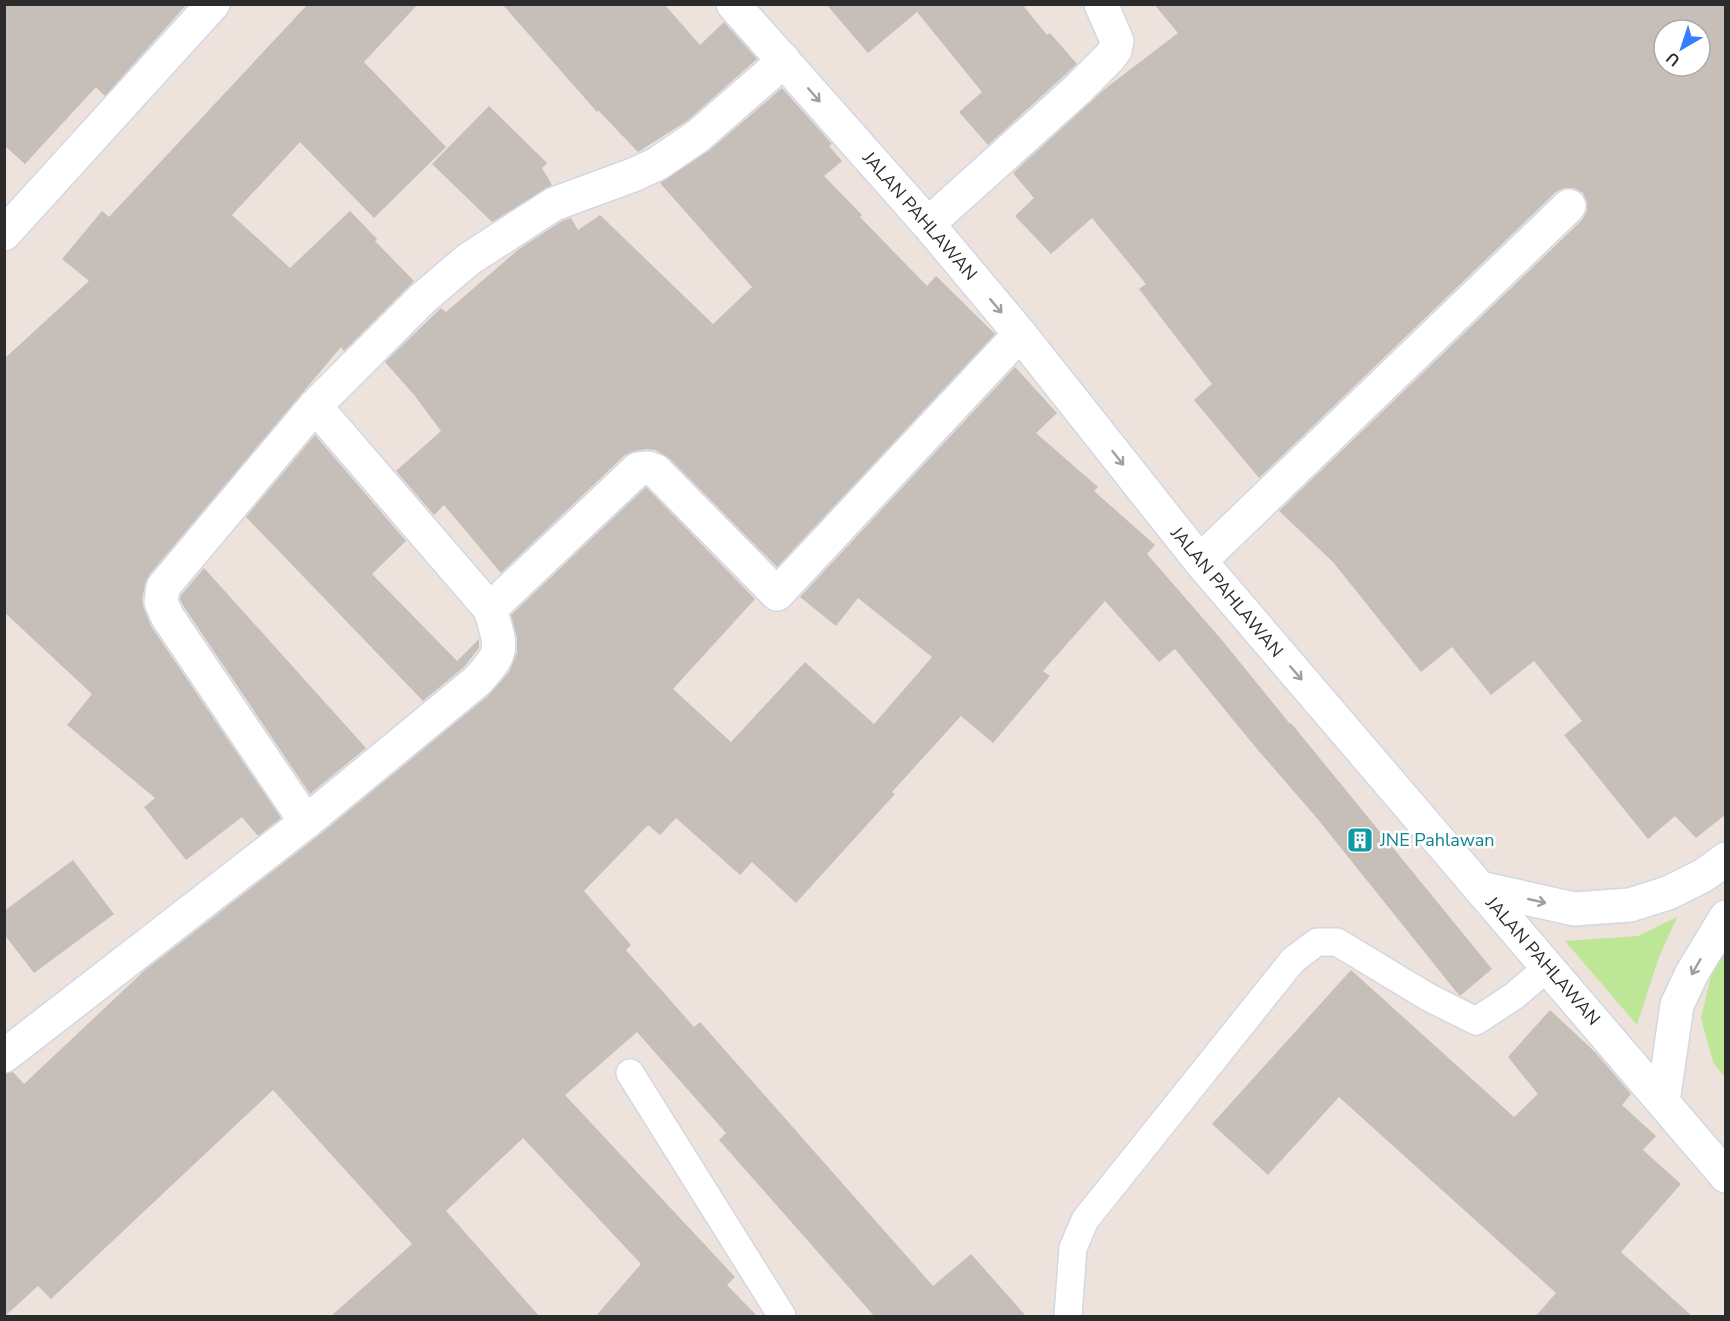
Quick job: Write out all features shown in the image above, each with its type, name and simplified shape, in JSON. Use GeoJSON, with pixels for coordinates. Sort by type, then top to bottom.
{"type":"FeatureCollection","features":[{"type":"Feature","properties":{"kind":"street"},"geometry":{"type":"LineString","coordinates":[[5,233],[213,4]]}},
{"type":"Feature","properties":{"kind":"street","name":"JALAN PAHLAWAN"},"geometry":{"type":"LineString","coordinates":[[733,4],[928,224],[1020,334],[1200,561],[1725,1176]]}},
{"type":"Feature","properties":{"kind":"street"},"geometry":{"type":"LineString","coordinates":[[928,224],[1077,90],[1109,58],[1115,50],[1117,41],[1101,4]]}},
{"type":"Feature","properties":{"kind":"street"},"geometry":{"type":"LineString","coordinates":[[306,822],[167,616],[161,602],[163,587],[315,406],[422,300],[469,259],[555,204],[657,164],[698,136],[783,59]]}},
{"type":"Feature","properties":{"kind":"street"},"geometry":{"type":"LineString","coordinates":[[1200,561],[1569,206]]}},
{"type":"Feature","properties":{"kind":"street"},"geometry":{"type":"LineString","coordinates":[[490,609],[638,469],[648,468],[656,471],[777,594],[1020,334]]}},
{"type":"Feature","properties":{"kind":"street"},"geometry":{"type":"LineString","coordinates":[[4,1056],[306,822],[477,681],[495,661],[500,648],[490,609],[315,406]]}},
{"type":"Feature","properties":{"kind":"street"},"geometry":{"type":"LineString","coordinates":[[1480,888],[1574,909],[1630,905],[1668,893],[1704,875],[1725,860]]}},
{"type":"Feature","properties":{"kind":"street"},"geometry":{"type":"LineString","coordinates":[[1664,1102],[1677,1005],[1692,973],[1725,917]]}},
{"type":"Feature","properties":{"kind":"lane"},"geometry":{"type":"LineString","coordinates":[[1068,1317],[1073,1248],[1085,1220],[1293,960],[1317,942],[1337,942],[1428,997],[1476,1021],[1514,996],[1548,967]]}},
{"type":"Feature","properties":{"kind":"lane"},"geometry":{"type":"LineString","coordinates":[[630,1073],[782,1317]]}},
{"type":"Feature","properties":{"kind":"green space"},"geometry":{"type":"Polygon","coordinates":[[[1677,917],[1659,957],[1637,1025],[1565,941],[1638,936],[1677,917]]]}},
{"type":"Feature","properties":{"kind":"green space"},"geometry":{"type":"Polygon","coordinates":[[[1725,941],[1725,1078],[1713,1062],[1701,1018],[1716,954],[1725,941]]]}},
{"type":"Feature","properties":{"kind":"building"},"geometry":{"type":"Polygon","coordinates":[[[4,4],[187,4],[105,96],[96,87],[25,164],[4,145],[4,4]]]}},
{"type":"Feature","properties":{"kind":"building"},"geometry":{"type":"Polygon","coordinates":[[[308,4],[418,4],[364,62],[446,147],[374,218],[300,142],[232,215],[290,268],[350,211],[414,281],[344,351],[341,347],[149,575],[145,584],[142,600],[151,626],[281,818],[258,836],[242,817],[186,860],[144,807],[155,798],[67,725],[92,694],[4,612],[4,359],[89,281],[62,259],[102,211],[109,217],[308,4]]]}},
{"type":"Feature","properties":{"kind":"building"},"geometry":{"type":"Polygon","coordinates":[[[502,4],[664,4],[700,45],[724,22],[757,59],[687,121],[638,152],[598,110],[597,112],[502,4]]]}},
{"type":"Feature","properties":{"kind":"building"},"geometry":{"type":"Polygon","coordinates":[[[826,4],[1022,4],[1047,35],[1050,33],[1077,64],[988,145],[959,112],[982,92],[917,12],[868,53],[826,4]]]}},
{"type":"Feature","properties":{"kind":"building"},"geometry":{"type":"Polygon","coordinates":[[[1154,4],[1725,4],[1725,815],[1696,838],[1675,816],[1648,839],[1564,735],[1582,721],[1534,661],[1491,695],[1452,647],[1421,672],[1333,562],[1279,511],[1582,220],[1587,211],[1587,202],[1583,193],[1574,188],[1564,188],[1556,192],[1259,478],[1194,400],[1212,384],[1139,289],[1146,284],[1092,218],[1051,254],[1015,216],[1034,198],[1013,173],[1106,88],[1178,33],[1154,4]]]}},
{"type":"Feature","properties":{"kind":"building"},"geometry":{"type":"Polygon","coordinates":[[[782,88],[832,144],[829,146],[842,161],[824,176],[927,286],[936,276],[995,334],[777,567],[669,458],[655,450],[646,449],[625,455],[501,573],[444,505],[434,515],[396,471],[441,431],[415,396],[385,362],[441,308],[446,312],[519,249],[562,221],[571,218],[578,230],[600,215],[713,324],[752,287],[660,183],[710,150],[782,88]]]}},
{"type":"Feature","properties":{"kind":"building"},"geometry":{"type":"Polygon","coordinates":[[[489,106],[547,163],[542,168],[552,185],[492,222],[432,164],[489,106]]]}},
{"type":"Feature","properties":{"kind":"building"},"geometry":{"type":"Polygon","coordinates":[[[1015,367],[1057,413],[1036,433],[1098,487],[1094,491],[1155,545],[1147,554],[1291,723],[1492,969],[1460,996],[1316,817],[1175,649],[1159,662],[1105,601],[1043,671],[1050,676],[993,743],[961,716],[892,792],[895,794],[796,903],[752,862],[740,875],[676,818],[660,835],[648,825],[584,891],[631,945],[626,950],[694,1027],[700,1022],[933,1286],[971,1254],[1027,1317],[875,1317],[719,1140],[726,1133],[637,1032],[565,1095],[735,1277],[727,1285],[758,1317],[595,1317],[641,1264],[523,1138],[446,1211],[540,1317],[330,1317],[412,1244],[273,1090],[51,1299],[38,1286],[4,1317],[4,1074],[13,1072],[24,1084],[144,971],[317,837],[489,695],[509,672],[517,653],[517,638],[511,615],[646,487],[755,599],[673,689],[731,742],[805,662],[874,724],[932,657],[858,598],[836,626],[800,597],[1015,367]]]}},
{"type":"Feature","properties":{"kind":"building"},"geometry":{"type":"Polygon","coordinates":[[[315,435],[406,541],[372,574],[457,661],[479,639],[479,648],[464,667],[423,701],[246,517],[315,435]]]}},
{"type":"Feature","properties":{"kind":"building"},"geometry":{"type":"Polygon","coordinates":[[[204,568],[366,748],[310,794],[180,599],[204,568]]]}},
{"type":"Feature","properties":{"kind":"building"},"geometry":{"type":"Polygon","coordinates":[[[73,860],[114,914],[34,973],[4,934],[4,911],[73,860]]]}},
{"type":"Feature","properties":{"kind":"building"},"geometry":{"type":"Polygon","coordinates":[[[1351,970],[1514,1117],[1538,1094],[1508,1057],[1550,1010],[1595,1052],[1631,1094],[1622,1105],[1656,1136],[1643,1150],[1681,1184],[1621,1252],[1693,1317],[1535,1317],[1556,1293],[1339,1097],[1268,1175],[1212,1124],[1351,970]]]}},
{"type":"Feature","properties":{"kind":"place","name":"JNE Pahlawan"},"geometry":{"type":"Point","coordinates":[1360,840]}}]}
